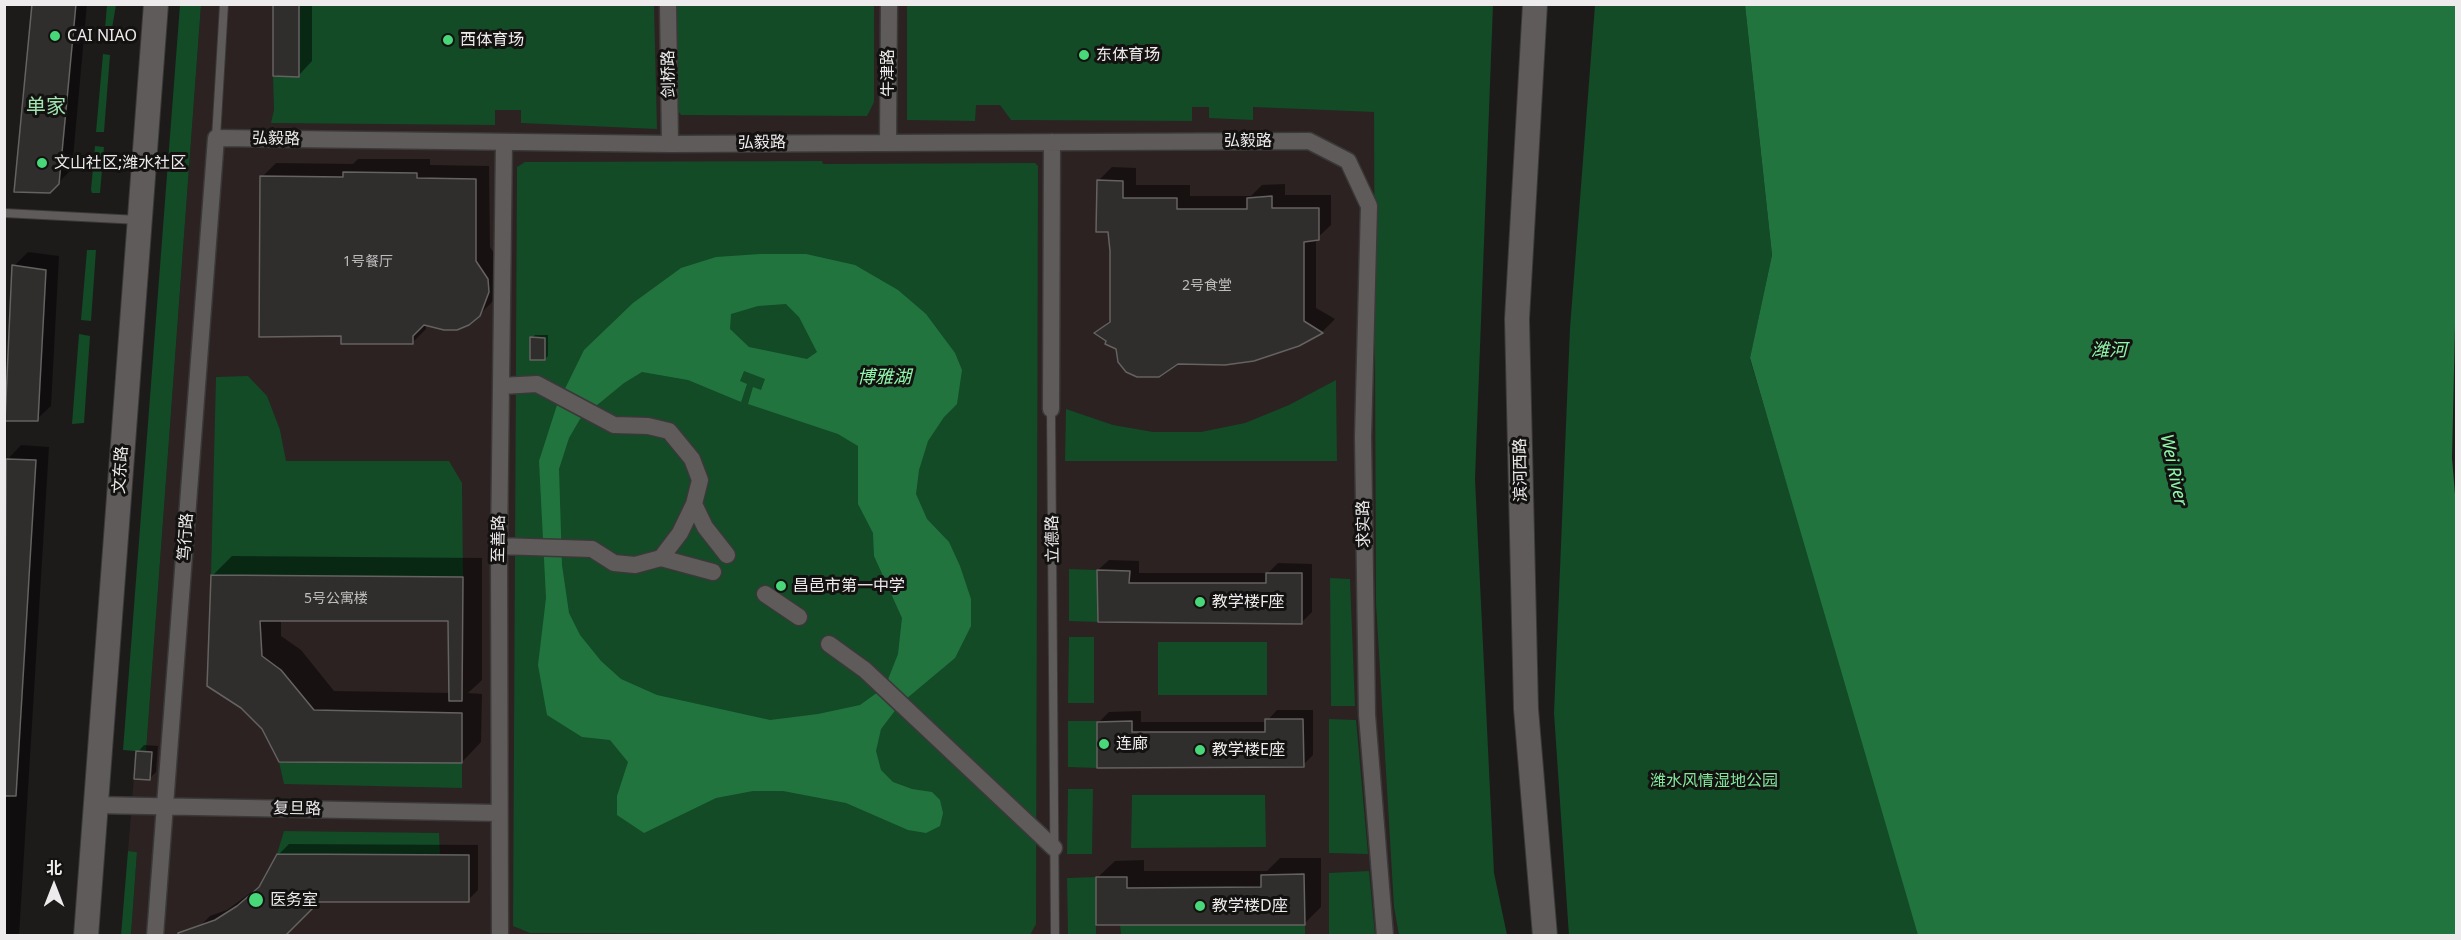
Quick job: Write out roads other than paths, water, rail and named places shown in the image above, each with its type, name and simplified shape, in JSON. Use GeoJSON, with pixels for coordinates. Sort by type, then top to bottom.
{"type":"FeatureCollection","features":[{"type":"Feature","properties":{"kind":"street","name":"文东路"},"geometry":{"type":"LineString","coordinates":[[86,936],[156,4]]}},
{"type":"Feature","properties":{"kind":"street","name":"剑桥路"},"geometry":{"type":"LineString","coordinates":[[668,4],[670,144]]}},
{"type":"Feature","properties":{"kind":"street","name":"牛津路"},"geometry":{"type":"LineString","coordinates":[[888,4],[888,142]]}},
{"type":"Feature","properties":{"kind":"street","name":"滨河西路"},"geometry":{"type":"LineString","coordinates":[[1535,4],[1517,319],[1526,709],[1545,936]]}},
{"type":"Feature","properties":{"kind":"street","name":"弘毅路"},"geometry":{"type":"LineString","coordinates":[[216,138],[670,144],[1309,141]]}},
{"type":"Feature","properties":{"kind":"street","name":"笃行路"},"geometry":{"type":"LineString","coordinates":[[155,936],[216,138]]}},
{"type":"Feature","properties":{"kind":"street","name":"求实路"},"geometry":{"type":"LineString","coordinates":[[1309,141],[1348,161],[1369,206],[1363,437],[1367,715],[1385,936]]}},
{"type":"Feature","properties":{"kind":"street","name":"至善路"},"geometry":{"type":"LineString","coordinates":[[500,936],[498,546],[504,142]]}},
{"type":"Feature","properties":{"kind":"street","name":"立德路"},"geometry":{"type":"LineString","coordinates":[[1051,410],[1052,142]]}},
{"type":"Feature","properties":{"kind":"street"},"geometry":{"type":"LineString","coordinates":[[501,386],[537,384],[614,425],[669,430],[692,459],[700,480],[694,504],[680,533],[661,558]]}},
{"type":"Feature","properties":{"kind":"street"},"geometry":{"type":"LineString","coordinates":[[694,504],[705,527],[727,555]]}},
{"type":"Feature","properties":{"kind":"street"},"geometry":{"type":"LineString","coordinates":[[498,546],[592,549],[614,563],[635,565],[661,558],[713,572]]}},
{"type":"Feature","properties":{"kind":"street"},"geometry":{"type":"LineString","coordinates":[[765,594],[799,617]]}},
{"type":"Feature","properties":{"kind":"street"},"geometry":{"type":"LineString","coordinates":[[829,644],[865,670],[1054,848]]}},
{"type":"Feature","properties":{"kind":"street","name":"复旦路"},"geometry":{"type":"LineString","coordinates":[[96,805],[498,813]]}},
{"type":"Feature","properties":{"kind":"lane"},"geometry":{"type":"LineString","coordinates":[[216,138],[224,4]]}},
{"type":"Feature","properties":{"kind":"lane"},"geometry":{"type":"LineString","coordinates":[[4,213],[139,220]]}},
{"type":"Feature","properties":{"kind":"lane","name":"立德路"},"geometry":{"type":"LineString","coordinates":[[1051,410],[1055,936]]}},
{"type":"Feature","properties":{"kind":"water","name":"潍河"},"geometry":{"type":"Polygon","coordinates":[[[1745,5],[2456,5],[2456,281],[2452,458],[2456,507],[2456,935],[1918,935],[1750,358],[1772,255],[1745,5]]]}},
{"type":"Feature","properties":{"kind":"water","name":"博雅湖"},"geometry":{"type":"Polygon","coordinates":[[[806,254],[855,265],[898,290],[926,314],[955,353],[962,370],[957,404],[944,417],[928,441],[919,470],[916,494],[927,519],[949,542],[960,566],[971,599],[971,626],[955,658],[900,704],[881,729],[876,751],[881,770],[893,782],[912,789],[932,792],[940,800],[943,813],[940,826],[926,833],[908,830],[846,803],[783,791],[753,791],[716,798],[644,833],[617,815],[617,796],[628,762],[610,740],[582,737],[547,715],[538,665],[546,598],[539,461],[557,405],[584,350],[633,303],[681,268],[716,257],[806,254]],[[786,304],[758,306],[731,314],[730,329],[749,347],[807,359],[817,352],[799,317],[786,304]],[[744,371],[740,381],[747,384],[741,402],[688,380],[642,372],[624,383],[580,419],[569,438],[559,469],[562,565],[569,613],[580,635],[601,661],[621,679],[657,695],[770,720],[818,714],[860,705],[885,687],[898,654],[902,618],[874,556],[873,533],[858,504],[858,446],[838,434],[748,404],[753,387],[761,390],[765,379],[744,371]]]}},
{"type":"Feature","properties":{"kind":"place","name":"CAI NIAO"},"geometry":{"type":"Point","coordinates":[55,36]}},
{"type":"Feature","properties":{"kind":"place","name":"西体育场"},"geometry":{"type":"Point","coordinates":[448,40]}},
{"type":"Feature","properties":{"kind":"place","name":"东体育场"},"geometry":{"type":"Point","coordinates":[1084,55]}},
{"type":"Feature","properties":{"kind":"place","name":"文山社区;潍水社区"},"geometry":{"type":"Point","coordinates":[42,163]}},
{"type":"Feature","properties":{"kind":"place","name":"昌邑市第一中学"},"geometry":{"type":"Point","coordinates":[781,586]}},
{"type":"Feature","properties":{"kind":"place","name":"教学楼F座"},"geometry":{"type":"Point","coordinates":[1200,602]}},
{"type":"Feature","properties":{"kind":"place","name":"连廊"},"geometry":{"type":"Point","coordinates":[1104,744]}},
{"type":"Feature","properties":{"kind":"place","name":"教学楼E座"},"geometry":{"type":"Point","coordinates":[1200,750]}},
{"type":"Feature","properties":{"kind":"place","name":"医务室"},"geometry":{"type":"Point","coordinates":[256,900]}},
{"type":"Feature","properties":{"kind":"place","name":"教学楼D座"},"geometry":{"type":"Point","coordinates":[1200,906]}},
{"type":"Feature","properties":{"kind":"district","name":"单家"},"geometry":{"type":"Point","coordinates":[46,107]}},
{"type":"Feature","properties":{"kind":"water label","name":"Wei River"},"geometry":{"type":"Point","coordinates":[2173,470]}},
{"type":"Feature","properties":{"kind":"park label","name":"潍水风情湿地公园"},"geometry":{"type":"Point","coordinates":[1714,781]}}]}
